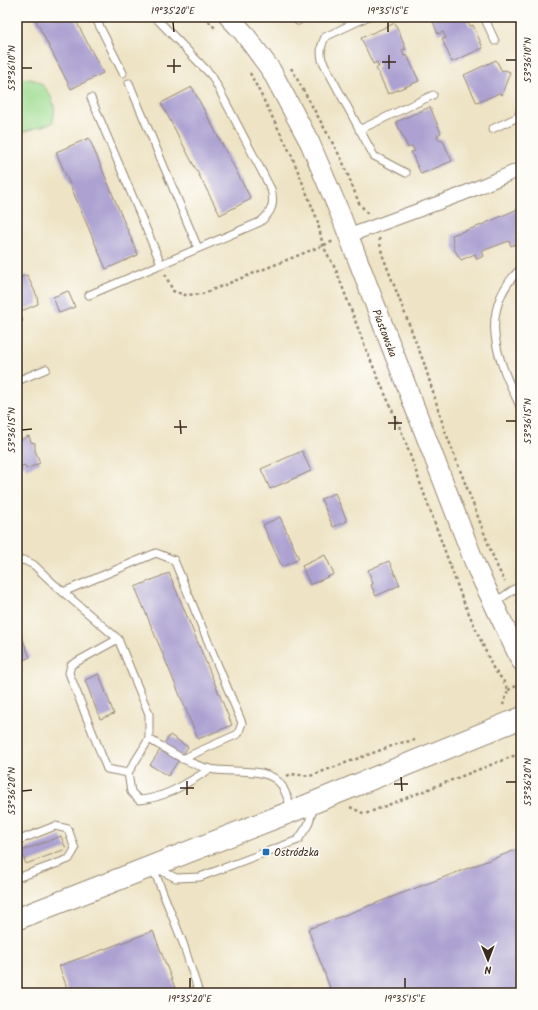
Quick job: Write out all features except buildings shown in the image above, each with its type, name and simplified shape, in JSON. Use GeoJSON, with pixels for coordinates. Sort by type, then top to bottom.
{"type":"FeatureCollection","features":[{"type":"Feature","properties":{"kind":"main road"},"geometry":{"type":"LineString","coordinates":[[17,919],[293,811],[521,718]]}},
{"type":"Feature","properties":{"kind":"street","name":"Piastowska"},"geometry":{"type":"LineString","coordinates":[[224,25],[243,32],[271,70],[310,143],[348,236],[477,569],[521,661]]}},
{"type":"Feature","properties":{"kind":"street"},"geometry":{"type":"LineString","coordinates":[[348,236],[460,195],[521,169]]}},
{"type":"Feature","properties":{"kind":"lane"},"geometry":{"type":"LineString","coordinates":[[95,17],[123,73]]}},
{"type":"Feature","properties":{"kind":"lane"},"geometry":{"type":"LineString","coordinates":[[89,295],[260,222],[269,215],[273,207],[271,189],[212,76],[155,17]]}},
{"type":"Feature","properties":{"kind":"lane"},"geometry":{"type":"LineString","coordinates":[[367,17],[325,38],[320,52],[322,60],[374,156],[406,173]]}},
{"type":"Feature","properties":{"kind":"lane"},"geometry":{"type":"LineString","coordinates":[[484,17],[495,41]]}},
{"type":"Feature","properties":{"kind":"lane"},"geometry":{"type":"LineString","coordinates":[[129,83],[198,248]]}},
{"type":"Feature","properties":{"kind":"lane"},"geometry":{"type":"LineString","coordinates":[[359,130],[433,95]]}},
{"type":"Feature","properties":{"kind":"lane"},"geometry":{"type":"LineString","coordinates":[[91,98],[161,264]]}},
{"type":"Feature","properties":{"kind":"lane"},"geometry":{"type":"LineString","coordinates":[[492,130],[518,116],[521,109]]}},
{"type":"Feature","properties":{"kind":"lane"},"geometry":{"type":"LineString","coordinates":[[521,268],[504,289],[495,308],[495,330],[497,352],[506,378],[521,408]]}},
{"type":"Feature","properties":{"kind":"lane"},"geometry":{"type":"LineString","coordinates":[[17,381],[46,369]]}},
{"type":"Feature","properties":{"kind":"lane"},"geometry":{"type":"LineString","coordinates":[[63,592],[156,553],[174,560],[242,723],[238,734],[182,758]]}},
{"type":"Feature","properties":{"kind":"lane"},"geometry":{"type":"LineString","coordinates":[[17,561],[24,560],[34,565],[63,592],[118,638],[149,714],[149,739],[128,773],[131,792],[139,800],[154,799],[171,792],[210,770]]}},
{"type":"Feature","properties":{"kind":"lane"},"geometry":{"type":"LineString","coordinates":[[493,604],[521,584]]}},
{"type":"Feature","properties":{"kind":"lane"},"geometry":{"type":"LineString","coordinates":[[118,638],[71,665],[69,673],[107,769],[128,773]]}},
{"type":"Feature","properties":{"kind":"lane"},"geometry":{"type":"LineString","coordinates":[[149,739],[182,758],[210,770],[266,774],[282,786],[293,811]]}},
{"type":"Feature","properties":{"kind":"lane"},"geometry":{"type":"LineString","coordinates":[[153,866],[176,878],[200,877],[298,840],[308,826],[315,802]]}},
{"type":"Feature","properties":{"kind":"lane"},"geometry":{"type":"LineString","coordinates":[[17,840],[55,826],[68,829],[75,849],[69,859],[17,878]]}},
{"type":"Feature","properties":{"kind":"lane"},"geometry":{"type":"LineString","coordinates":[[153,866],[184,943],[199,993]]}},
{"type":"Feature","properties":{"kind":"path"},"geometry":{"type":"LineString","coordinates":[[204,17],[224,25]]}},
{"type":"Feature","properties":{"kind":"path"},"geometry":{"type":"LineString","coordinates":[[290,67],[342,160],[359,203],[371,218],[380,242],[382,254],[424,363],[444,428],[496,564],[521,606]]}},
{"type":"Feature","properties":{"kind":"path"},"geometry":{"type":"LineString","coordinates":[[250,72],[291,154],[317,219],[323,246],[336,270],[367,352],[402,433],[462,598],[494,670],[503,680],[508,690],[506,701],[500,710]]}},
{"type":"Feature","properties":{"kind":"path"},"geometry":{"type":"LineString","coordinates":[[161,264],[173,291],[185,296],[202,294],[348,236]]}},
{"type":"Feature","properties":{"kind":"path"},"geometry":{"type":"LineString","coordinates":[[508,690],[521,684]]}},
{"type":"Feature","properties":{"kind":"path"},"geometry":{"type":"LineString","coordinates":[[276,780],[291,774],[310,776],[400,743],[422,739]]}},
{"type":"Feature","properties":{"kind":"path"},"geometry":{"type":"LineString","coordinates":[[365,814],[521,753]]}},
{"type":"Feature","properties":{"kind":"green space"},"geometry":{"type":"Polygon","coordinates":[[[21,78],[36,81],[48,91],[53,102],[54,118],[52,123],[20,133],[17,130],[17,81],[21,78]]]}},
{"type":"Feature","properties":{"kind":"place","name":"Ostródzka"},"geometry":{"type":"Point","coordinates":[266,852]}}]}
